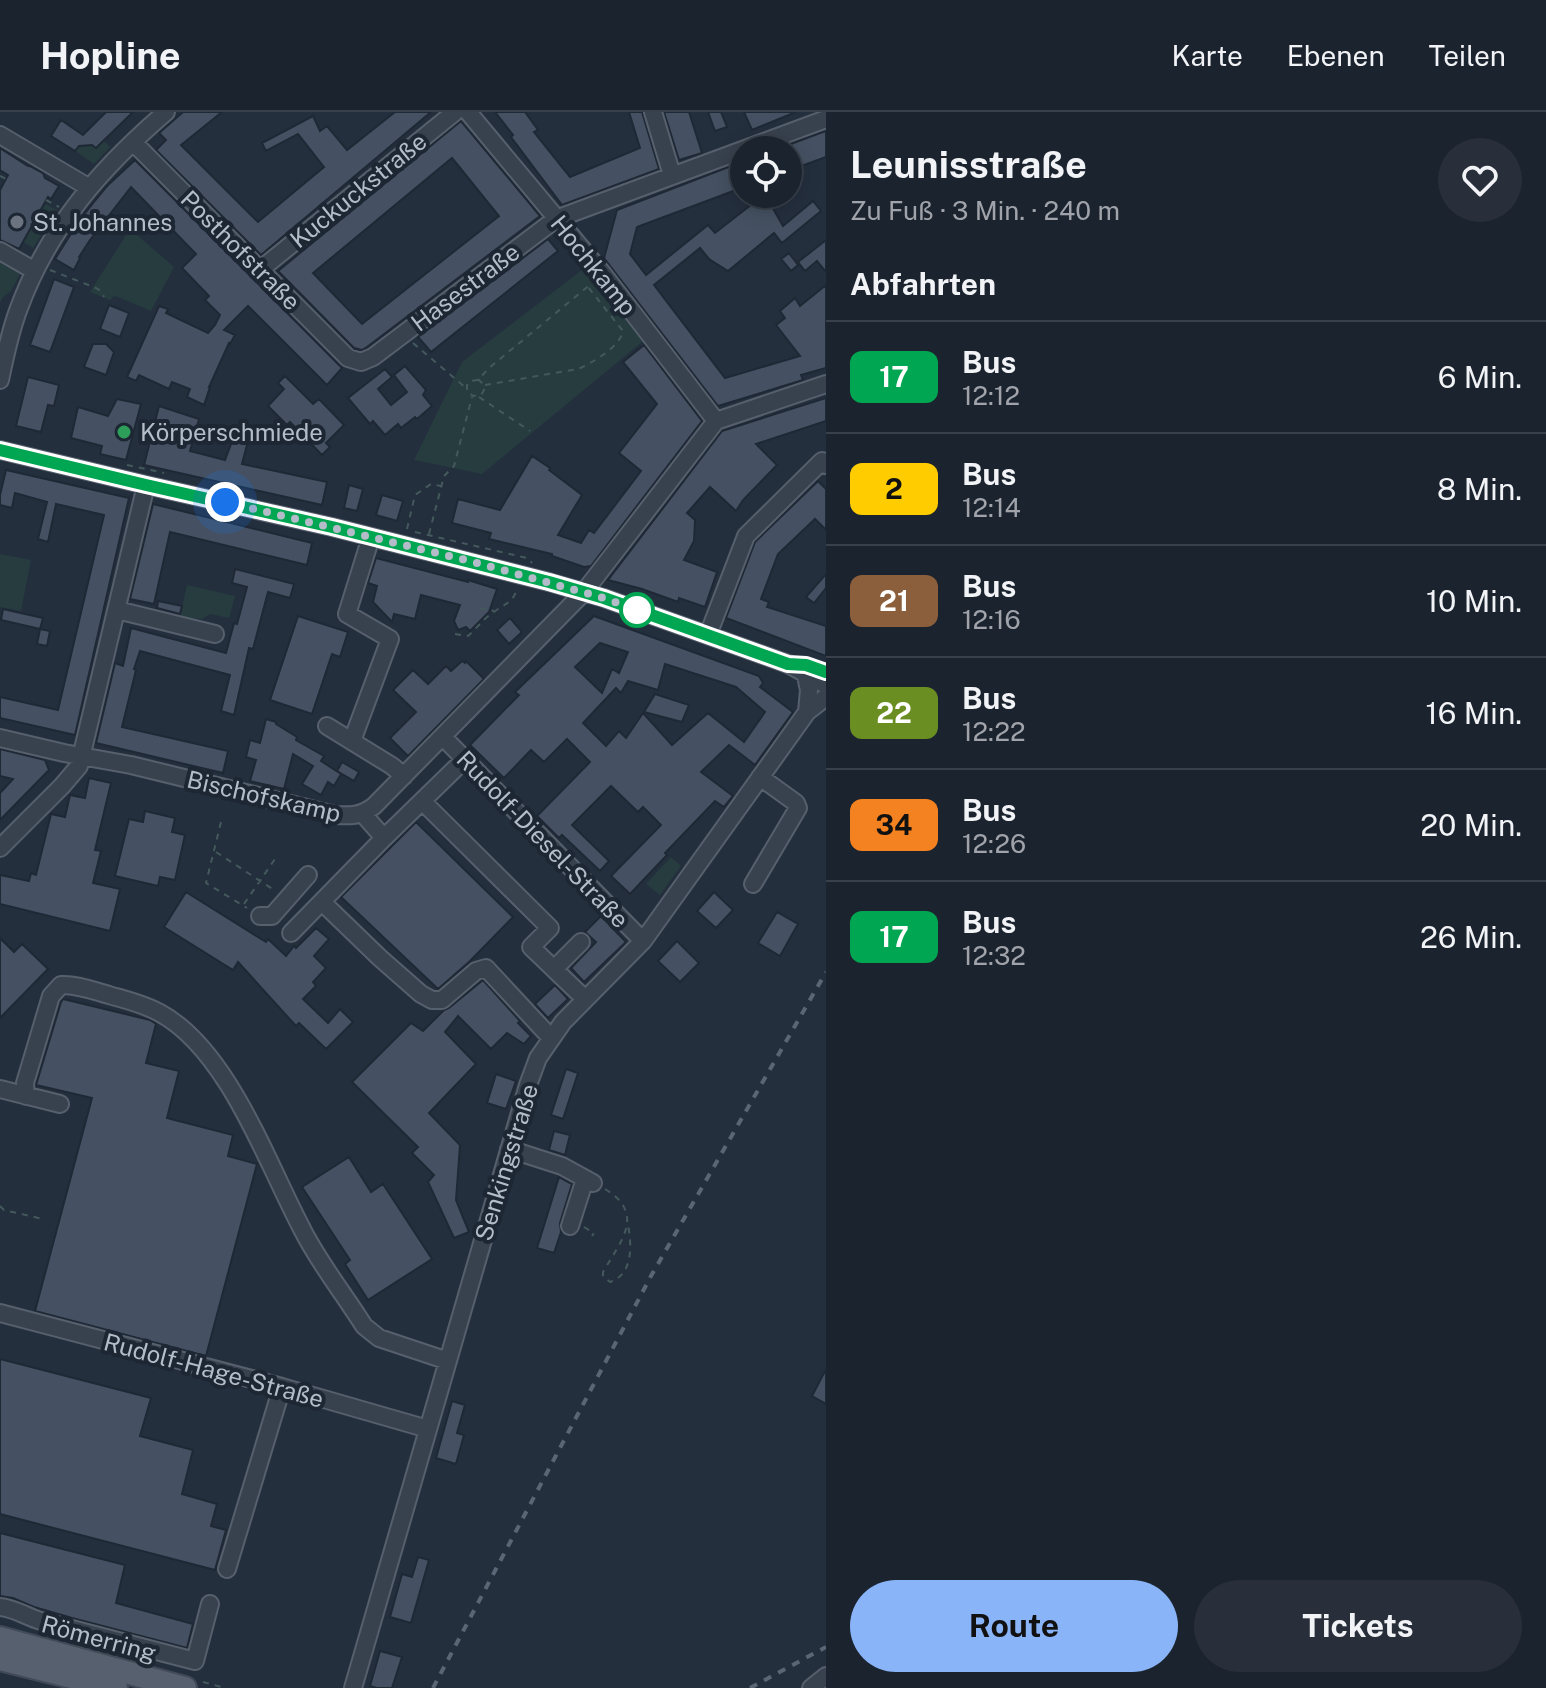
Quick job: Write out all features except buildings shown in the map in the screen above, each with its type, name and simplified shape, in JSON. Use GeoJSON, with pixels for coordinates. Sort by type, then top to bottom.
{"type":"FeatureCollection","features":[{"type":"Feature","properties":{"kind":"main road","name":"Römerring"},"geometry":{"type":"LineString","coordinates":[[0,1638],[185,1688]]}},
{"type":"Feature","properties":{"kind":"main road","name":"Römerring"},"geometry":{"type":"LineString","coordinates":[[0,1659],[116,1688]]}},
{"type":"Feature","properties":{"kind":"street"},"geometry":{"type":"LineString","coordinates":[[0,380],[14,323],[36,268],[69,213],[88,187],[166,112]]}},
{"type":"Feature","properties":{"kind":"street","name":"Kuckuckstraße"},"geometry":{"type":"LineString","coordinates":[[261,269],[455,112]]}},
{"type":"Feature","properties":{"kind":"street","name":"Hochkamp"},"geometry":{"type":"LineString","coordinates":[[468,112],[603,274],[716,421]]}},
{"type":"Feature","properties":{"kind":"street"},"geometry":{"type":"LineString","coordinates":[[653,112],[672,175]]}},
{"type":"Feature","properties":{"kind":"street","name":"Hasestraße"},"geometry":{"type":"LineString","coordinates":[[348,358],[366,361],[556,219],[826,119]]}},
{"type":"Feature","properties":{"kind":"street"},"geometry":{"type":"LineString","coordinates":[[0,135],[88,187]]}},
{"type":"Feature","properties":{"kind":"street","name":"Posthofstraße"},"geometry":{"type":"LineString","coordinates":[[133,142],[348,358]]}},
{"type":"Feature","properties":{"kind":"street"},"geometry":{"type":"LineString","coordinates":[[0,251],[36,268]]}},
{"type":"Feature","properties":{"kind":"street"},"geometry":{"type":"LineString","coordinates":[[716,421],[826,384]]}},
{"type":"Feature","properties":{"kind":"street","name":"Bischofskamp"},"geometry":{"type":"LineString","coordinates":[[0,738],[131,765],[226,795],[333,820],[363,814],[584,592],[716,421]]}},
{"type":"Feature","properties":{"kind":"street"},"geometry":{"type":"LineString","coordinates":[[0,450],[521,574],[584,592],[788,664],[826,685]]}},
{"type":"Feature","properties":{"kind":"street"},"geometry":{"type":"LineString","coordinates":[[708,635],[746,536],[822,461],[826,465]]}},
{"type":"Feature","properties":{"kind":"street"},"geometry":{"type":"LineString","coordinates":[[0,848],[79,766],[146,485]]}},
{"type":"Feature","properties":{"kind":"street"},"geometry":{"type":"LineString","coordinates":[[352,741],[390,639],[347,614],[371,537]]}},
{"type":"Feature","properties":{"kind":"street"},"geometry":{"type":"LineString","coordinates":[[117,610],[215,634]]}},
{"type":"Feature","properties":{"kind":"street"},"geometry":{"type":"LineString","coordinates":[[788,664],[806,665],[826,672]]}},
{"type":"Feature","properties":{"kind":"street"},"geometry":{"type":"LineString","coordinates":[[806,676],[809,690],[807,712]]}},
{"type":"Feature","properties":{"kind":"street","name":"Senkingstraße"},"geometry":{"type":"LineString","coordinates":[[353,1688],[538,1058],[563,1022],[643,941],[807,712],[826,697]]}},
{"type":"Feature","properties":{"kind":"street"},"geometry":{"type":"LineString","coordinates":[[327,726],[404,776]]}},
{"type":"Feature","properties":{"kind":"street","name":"Rudolf-Diesel-Straße"},"geometry":{"type":"LineString","coordinates":[[443,737],[643,941]]}},
{"type":"Feature","properties":{"kind":"street"},"geometry":{"type":"LineString","coordinates":[[291,933],[465,759]]}},
{"type":"Feature","properties":{"kind":"street"},"geometry":{"type":"LineString","coordinates":[[753,884],[798,808],[796,803],[760,777]]}},
{"type":"Feature","properties":{"kind":"street"},"geometry":{"type":"LineString","coordinates":[[422,801],[550,928],[531,947],[585,999]]}},
{"type":"Feature","properties":{"kind":"street"},"geometry":{"type":"LineString","coordinates":[[363,814],[384,838]]}},
{"type":"Feature","properties":{"kind":"street"},"geometry":{"type":"LineString","coordinates":[[260,916],[272,916],[308,875]]}},
{"type":"Feature","properties":{"kind":"street"},"geometry":{"type":"LineString","coordinates":[[322,902],[427,998],[442,1000],[476,971],[486,968],[551,1038]]}},
{"type":"Feature","properties":{"kind":"street"},"geometry":{"type":"LineString","coordinates":[[554,969],[581,942]]}},
{"type":"Feature","properties":{"kind":"street"},"geometry":{"type":"LineString","coordinates":[[26,1096],[25,1083],[51,996],[61,985],[72,985],[132,1001],[162,1014],[198,1046],[233,1093],[303,1231],[364,1326],[379,1338],[448,1361]]}},
{"type":"Feature","properties":{"kind":"street"},"geometry":{"type":"LineString","coordinates":[[0,1089],[60,1104]]}},
{"type":"Feature","properties":{"kind":"street"},"geometry":{"type":"LineString","coordinates":[[509,1149],[562,1166],[589,1181],[570,1226]]}},
{"type":"Feature","properties":{"kind":"street","name":"Rudolf-Hage-Straße"},"geometry":{"type":"LineString","coordinates":[[0,1313],[428,1429]]}},
{"type":"Feature","properties":{"kind":"street"},"geometry":{"type":"LineString","coordinates":[[227,1569],[282,1387]]}},
{"type":"Feature","properties":{"kind":"street"},"geometry":{"type":"LineString","coordinates":[[0,1607],[41,1621],[195,1661],[210,1604]]}},
{"type":"Feature","properties":{"kind":"street"},"geometry":{"type":"LineString","coordinates":[[811,1688],[826,1676]]}},
{"type":"Feature","properties":{"kind":"path"},"geometry":{"type":"LineString","coordinates":[[0,176],[6,179]]}},
{"type":"Feature","properties":{"kind":"path"},"geometry":{"type":"LineString","coordinates":[[36,268],[96,288],[104,297]]}},
{"type":"Feature","properties":{"kind":"path"},"geometry":{"type":"LineString","coordinates":[[467,388],[470,381],[478,379],[603,274]]}},
{"type":"Feature","properties":{"kind":"path"},"geometry":{"type":"LineString","coordinates":[[484,386],[578,369],[616,344],[623,331],[588,287]]}},
{"type":"Feature","properties":{"kind":"path"},"geometry":{"type":"LineString","coordinates":[[403,334],[467,388],[469,394],[530,431]]}},
{"type":"Feature","properties":{"kind":"path"},"geometry":{"type":"LineString","coordinates":[[478,379],[484,386],[483,393],[478,397]]}},
{"type":"Feature","properties":{"kind":"path"},"geometry":{"type":"LineString","coordinates":[[428,535],[444,476],[454,466],[473,396]]}},
{"type":"Feature","properties":{"kind":"path"},"geometry":{"type":"LineString","coordinates":[[406,531],[415,495],[431,484],[442,486]]}},
{"type":"Feature","properties":{"kind":"path"},"geometry":{"type":"LineString","coordinates":[[455,634],[468,636],[494,611],[506,606],[514,598],[521,574]]}},
{"type":"Feature","properties":{"kind":"path"},"geometry":{"type":"LineString","coordinates":[[480,608],[494,611]]}},
{"type":"Feature","properties":{"kind":"path"},"geometry":{"type":"LineString","coordinates":[[221,822],[206,883],[260,916]]}},
{"type":"Feature","properties":{"kind":"path"},"geometry":{"type":"LineString","coordinates":[[215,851],[287,898]]}},
{"type":"Feature","properties":{"kind":"path"},"geometry":{"type":"LineString","coordinates":[[243,905],[277,856]]}},
{"type":"Feature","properties":{"kind":"path"},"geometry":{"type":"LineString","coordinates":[[589,1181],[608,1191],[622,1203],[626,1212],[632,1247],[623,1274],[610,1282],[603,1272],[623,1240],[628,1225]]}},
{"type":"Feature","properties":{"kind":"path"},"geometry":{"type":"LineString","coordinates":[[0,1206],[4,1210],[43,1219]]}},
{"type":"Feature","properties":{"kind":"green space"},"geometry":{"type":"Polygon","coordinates":[[[104,141],[110,147],[94,164],[75,151],[80,144],[90,143],[96,148],[104,141]]]}},
{"type":"Feature","properties":{"kind":"green space"},"geometry":{"type":"Polygon","coordinates":[[[44,203],[57,210],[33,248],[22,241],[44,203]]]}},
{"type":"Feature","properties":{"kind":"green space"},"geometry":{"type":"Polygon","coordinates":[[[130,229],[174,267],[151,311],[118,297],[110,300],[90,292],[130,229]]]}},
{"type":"Feature","properties":{"kind":"green space"},"geometry":{"type":"Polygon","coordinates":[[[0,260],[21,272],[0,303],[0,260]]]}},
{"type":"Feature","properties":{"kind":"green space"},"geometry":{"type":"Polygon","coordinates":[[[591,263],[648,337],[482,474],[414,460],[462,362],[591,263]]]}},
{"type":"Feature","properties":{"kind":"green space"},"geometry":{"type":"Polygon","coordinates":[[[0,554],[31,560],[21,611],[0,607],[0,554]]]}},
{"type":"Feature","properties":{"kind":"green space"},"geometry":{"type":"Polygon","coordinates":[[[187,585],[235,596],[229,618],[210,614],[202,619],[180,617],[187,585]]]}},
{"type":"Feature","properties":{"kind":"green space"},"geometry":{"type":"Polygon","coordinates":[[[671,857],[681,866],[660,895],[646,884],[671,857]]]}},
{"type":"Feature","properties":{"kind":"railway"},"geometry":{"type":"LineString","coordinates":[[433,1688],[651,1276],[826,972]]}},
{"type":"Feature","properties":{"kind":"railway"},"geometry":{"type":"LineString","coordinates":[[750,1688],[826,1647]]}},
{"type":"Feature","properties":{"kind":"bus line","name":"17"},"geometry":{"type":"LineString","coordinates":[[0,450],[332,527],[549,582],[604,598],[788,664],[806,665],[826,672]]}},
{"type":"Feature","properties":{"kind":"place","name":"St. Johannes"},"geometry":{"type":"Point","coordinates":[17,222]}},
{"type":"Feature","properties":{"kind":"place","name":"Körperschmiede"},"geometry":{"type":"Point","coordinates":[124,432]}},
{"type":"Feature","properties":{"kind":"route"},"geometry":{"type":"LineString","coordinates":[[225,502],[470,561],[640,611],[637,610]]}}]}
